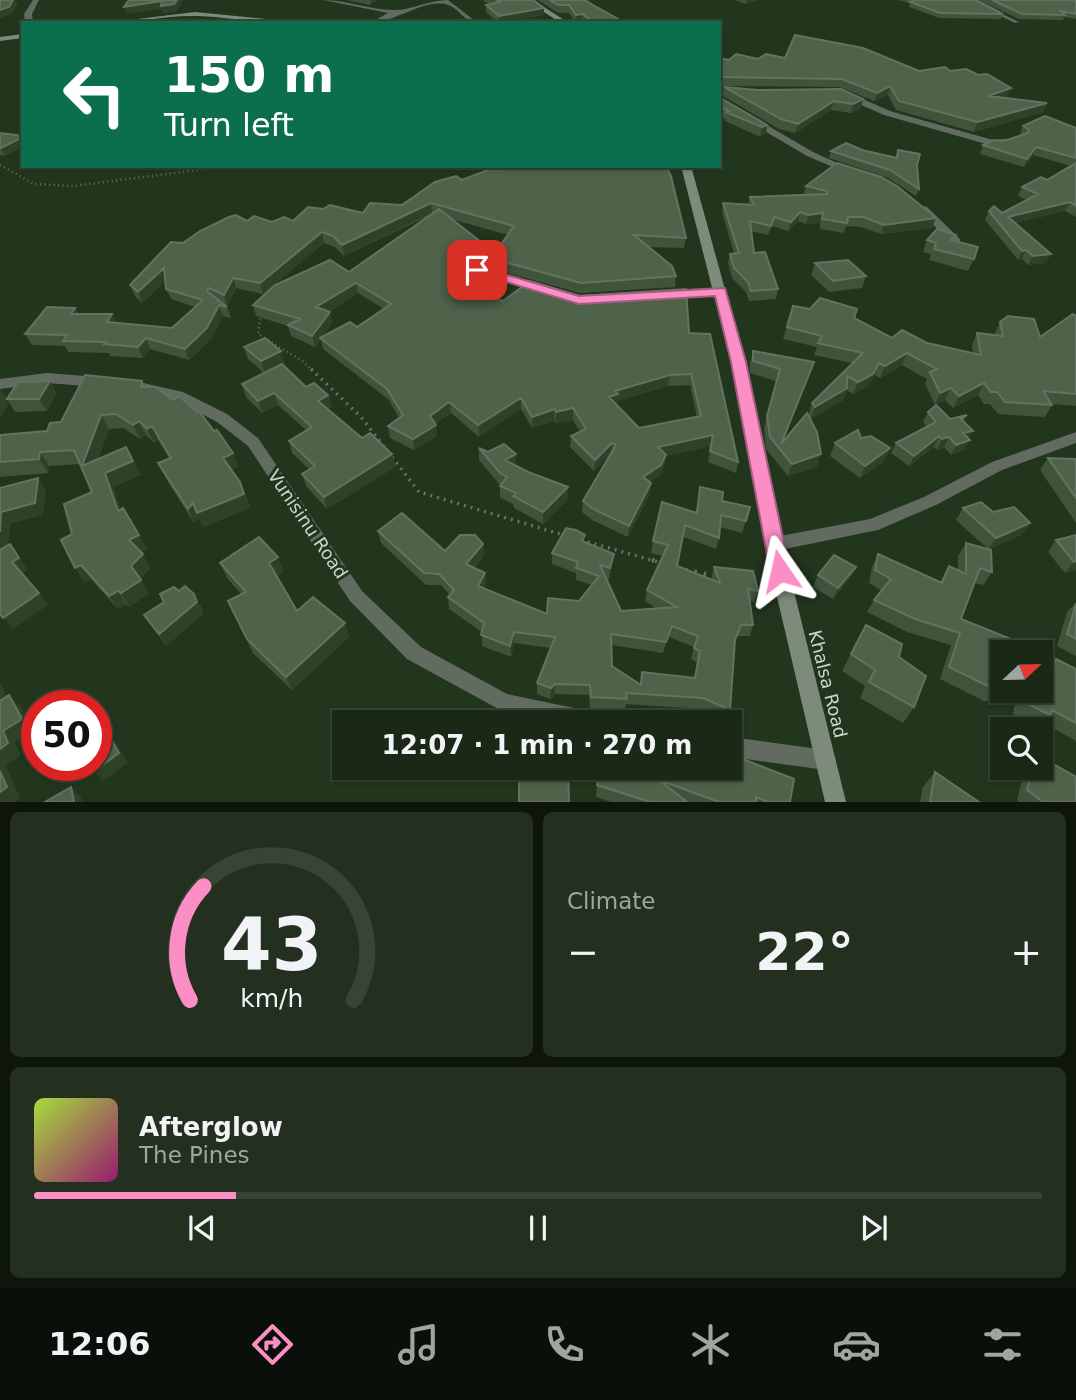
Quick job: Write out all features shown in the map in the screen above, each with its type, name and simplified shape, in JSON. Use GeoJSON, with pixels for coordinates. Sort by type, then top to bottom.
{"type":"FeatureCollection","features":[{"type":"Feature","properties":{"kind":"main road"},"geometry":{"type":"LineString","coordinates":[[528,0],[563,21]]}},
{"type":"Feature","properties":{"kind":"main road"},"geometry":{"type":"LineString","coordinates":[[127,21],[195,14],[266,21]]}},
{"type":"Feature","properties":{"kind":"main road"},"geometry":{"type":"LineString","coordinates":[[0,39],[21,36]]}},
{"type":"Feature","properties":{"kind":"main road","name":"Khalsa Road"},"geometry":{"type":"LineString","coordinates":[[687,168],[738,362],[775,544],[836,802]]}},
{"type":"Feature","properties":{"kind":"street"},"geometry":{"type":"LineString","coordinates":[[29,21],[28,14],[36,0]]}},
{"type":"Feature","properties":{"kind":"street"},"geometry":{"type":"LineString","coordinates":[[326,0],[392,12]]}},
{"type":"Feature","properties":{"kind":"street"},"geometry":{"type":"LineString","coordinates":[[376,21],[392,12],[447,1],[472,21]]}},
{"type":"Feature","properties":{"kind":"street"},"geometry":{"type":"LineString","coordinates":[[833,92],[850,95],[887,113],[1000,145],[1018,139]]}},
{"type":"Feature","properties":{"kind":"street"},"geometry":{"type":"LineString","coordinates":[[721,101],[826,163],[860,174]]}},
{"type":"Feature","properties":{"kind":"street"},"geometry":{"type":"LineString","coordinates":[[916,204],[956,241]]}},
{"type":"Feature","properties":{"kind":"street"},"geometry":{"type":"LineString","coordinates":[[477,270],[553,292]]}},
{"type":"Feature","properties":{"kind":"street"},"geometry":{"type":"LineString","coordinates":[[656,295],[720,291]]}},
{"type":"Feature","properties":{"kind":"street","name":"Vunisinu Road"},"geometry":{"type":"LineString","coordinates":[[0,384],[47,378],[139,386],[178,395],[222,418],[253,442],[356,596],[414,653],[504,703],[537,710]]}},
{"type":"Feature","properties":{"kind":"street"},"geometry":{"type":"LineString","coordinates":[[775,544],[835,535],[872,525],[930,501],[997,466],[1076,437]]}},
{"type":"Feature","properties":{"kind":"street"},"geometry":{"type":"LineString","coordinates":[[742,749],[827,760]]}},
{"type":"Feature","properties":{"kind":"lane"},"geometry":{"type":"LineString","coordinates":[[961,2],[970,0],[1017,22]]}},
{"type":"Feature","properties":{"kind":"path"},"geometry":{"type":"LineString","coordinates":[[0,165],[34,184],[73,186],[213,168]]}},
{"type":"Feature","properties":{"kind":"path"},"geometry":{"type":"LineString","coordinates":[[272,306],[261,314],[258,334],[301,360],[361,418],[419,492],[567,536]]}},
{"type":"Feature","properties":{"kind":"path"},"geometry":{"type":"LineString","coordinates":[[580,540],[724,578]]}},
{"type":"Feature","properties":{"kind":"building"},"geometry":{"type":"Polygon","coordinates":[[[0,0],[13,0],[9,7],[0,10],[0,0]]]}},
{"type":"Feature","properties":{"kind":"building"},"geometry":{"type":"Polygon","coordinates":[[[129,0],[177,0],[174,4],[161,6],[162,1],[124,7],[129,0]]]}},
{"type":"Feature","properties":{"kind":"building"},"geometry":{"type":"Polygon","coordinates":[[[496,0],[533,0],[544,8],[499,16],[486,5],[500,2],[496,0]]]}},
{"type":"Feature","properties":{"kind":"building"},"geometry":{"type":"Polygon","coordinates":[[[550,0],[584,0],[621,21],[592,21],[583,14],[576,15],[569,5],[558,5],[550,0]]]}},
{"type":"Feature","properties":{"kind":"building"},"geometry":{"type":"Polygon","coordinates":[[[976,0],[1003,14],[940,13],[910,2],[976,0]]]}},
{"type":"Feature","properties":{"kind":"building"},"geometry":{"type":"Polygon","coordinates":[[[992,0],[1076,0],[1076,14],[1061,11],[1065,15],[1022,14],[992,0]]]}},
{"type":"Feature","properties":{"kind":"building"},"geometry":{"type":"Polygon","coordinates":[[[795,35],[863,48],[919,71],[945,67],[950,71],[966,69],[978,75],[987,74],[1011,88],[988,96],[1047,103],[977,122],[899,101],[890,86],[877,93],[842,79],[721,77],[721,58],[729,60],[736,54],[758,59],[766,54],[785,58],[795,35]]]}},
{"type":"Feature","properties":{"kind":"building"},"geometry":{"type":"Polygon","coordinates":[[[724,87],[758,90],[841,89],[863,99],[853,104],[834,101],[798,124],[781,119],[724,87]]]}},
{"type":"Feature","properties":{"kind":"building"},"geometry":{"type":"Polygon","coordinates":[[[721,98],[767,125],[762,127],[726,112],[729,111],[721,107],[721,98]]]}},
{"type":"Feature","properties":{"kind":"building"},"geometry":{"type":"Polygon","coordinates":[[[1045,116],[1076,128],[1076,158],[1036,147],[1027,159],[983,145],[1028,133],[1029,130],[1023,126],[1045,116]]]}},
{"type":"Feature","properties":{"kind":"building"},"geometry":{"type":"Polygon","coordinates":[[[0,133],[21,136],[21,138],[0,148],[0,133]]]}},
{"type":"Feature","properties":{"kind":"building"},"geometry":{"type":"Polygon","coordinates":[[[846,143],[862,150],[897,158],[898,150],[920,154],[917,165],[919,189],[890,170],[831,151],[846,143]]]}},
{"type":"Feature","properties":{"kind":"building"},"geometry":{"type":"Polygon","coordinates":[[[837,163],[881,177],[897,186],[936,218],[884,225],[864,217],[848,217],[847,223],[822,219],[823,213],[808,215],[800,212],[791,222],[774,217],[771,226],[750,221],[754,253],[765,252],[778,289],[751,291],[748,282],[734,268],[730,254],[739,253],[723,203],[754,205],[750,197],[827,194],[827,191],[806,186],[837,163]]]}},
{"type":"Feature","properties":{"kind":"building"},"geometry":{"type":"Polygon","coordinates":[[[1076,163],[1076,206],[1070,202],[1008,217],[1051,254],[1033,256],[1026,250],[1022,251],[989,211],[994,206],[1002,213],[1038,194],[1022,187],[1041,177],[1047,180],[1076,163]]]}},
{"type":"Feature","properties":{"kind":"building"},"geometry":{"type":"Polygon","coordinates":[[[497,168],[667,168],[671,176],[686,238],[634,235],[672,266],[676,276],[581,283],[476,254],[470,256],[470,263],[487,268],[463,287],[503,301],[530,281],[580,296],[686,289],[689,333],[710,334],[738,462],[710,451],[713,435],[658,447],[666,455],[661,465],[643,477],[651,483],[629,526],[593,509],[583,501],[616,445],[612,443],[595,460],[571,436],[586,429],[573,408],[556,412],[555,409],[532,417],[521,398],[478,425],[449,402],[430,416],[436,425],[413,439],[388,426],[403,415],[387,389],[320,338],[350,322],[357,327],[391,304],[356,283],[316,307],[330,312],[312,336],[288,325],[300,319],[253,305],[275,285],[330,260],[349,272],[439,209],[495,253],[514,226],[431,203],[342,245],[333,236],[322,232],[260,283],[233,278],[224,295],[209,288],[207,291],[227,307],[219,305],[207,328],[185,349],[146,338],[138,347],[104,344],[106,342],[63,341],[67,335],[25,334],[47,307],[75,308],[71,314],[112,314],[107,322],[172,328],[203,300],[166,289],[164,268],[138,292],[130,285],[171,242],[183,243],[200,231],[236,215],[247,221],[254,216],[272,222],[284,217],[293,221],[308,207],[323,209],[330,205],[363,213],[370,203],[402,205],[435,182],[456,176],[462,180],[497,168]],[[691,374],[670,375],[615,391],[618,394],[609,397],[639,428],[701,416],[691,374]]]}},
{"type":"Feature","properties":{"kind":"building"},"geometry":{"type":"Polygon","coordinates":[[[937,229],[956,235],[951,240],[978,247],[974,259],[934,249],[936,243],[927,240],[937,229]]]}},
{"type":"Feature","properties":{"kind":"building"},"geometry":{"type":"Polygon","coordinates":[[[848,260],[866,276],[833,281],[815,263],[848,260]]]}},
{"type":"Feature","properties":{"kind":"building"},"geometry":{"type":"Polygon","coordinates":[[[820,298],[857,309],[854,318],[892,338],[902,330],[927,343],[981,355],[977,333],[1003,336],[1000,322],[1008,316],[1034,319],[1040,337],[1073,314],[1076,316],[1076,394],[1043,391],[1052,405],[1005,402],[984,383],[959,396],[951,388],[940,393],[930,372],[937,369],[907,353],[885,366],[879,363],[873,374],[858,382],[847,376],[847,388],[815,407],[812,403],[863,353],[818,343],[822,336],[787,327],[793,306],[810,309],[820,298]]]}},
{"type":"Feature","properties":{"kind":"building"},"geometry":{"type":"Polygon","coordinates":[[[265,338],[281,351],[261,361],[244,347],[265,338]]]}},
{"type":"Feature","properties":{"kind":"building"},"geometry":{"type":"Polygon","coordinates":[[[753,351],[814,362],[781,444],[807,413],[817,432],[821,454],[792,464],[770,437],[767,416],[780,369],[753,361],[753,351]]]}},
{"type":"Feature","properties":{"kind":"building"},"geometry":{"type":"Polygon","coordinates":[[[282,364],[306,387],[314,383],[328,395],[318,401],[362,438],[370,433],[392,454],[324,497],[302,474],[315,466],[289,441],[312,427],[274,393],[258,401],[242,384],[282,364]]]}},
{"type":"Feature","properties":{"kind":"building"},"geometry":{"type":"Polygon","coordinates":[[[85,375],[142,381],[141,387],[155,387],[173,400],[179,396],[199,411],[214,431],[217,430],[233,453],[223,458],[240,482],[244,494],[197,513],[193,503],[188,509],[158,463],[171,458],[152,426],[147,429],[139,421],[133,425],[116,414],[101,415],[82,466],[126,447],[133,461],[105,473],[118,511],[123,508],[139,535],[129,540],[143,554],[131,566],[141,580],[121,593],[118,591],[109,596],[81,565],[75,568],[61,540],[72,534],[64,504],[92,492],[74,450],[40,452],[39,459],[0,462],[0,435],[47,431],[50,423],[61,422],[85,375]]]}},
{"type":"Feature","properties":{"kind":"building"},"geometry":{"type":"Polygon","coordinates":[[[50,381],[39,399],[7,399],[18,382],[50,381]]]}},
{"type":"Feature","properties":{"kind":"building"},"geometry":{"type":"Polygon","coordinates":[[[936,405],[950,419],[967,415],[961,419],[973,431],[963,433],[970,440],[956,445],[949,437],[942,439],[939,436],[914,456],[896,443],[936,422],[928,412],[936,405]]]}},
{"type":"Feature","properties":{"kind":"building"},"geometry":{"type":"Polygon","coordinates":[[[858,430],[861,438],[871,436],[890,448],[865,466],[835,443],[858,430]]]}},
{"type":"Feature","properties":{"kind":"building"},"geometry":{"type":"Polygon","coordinates":[[[504,444],[516,454],[505,460],[568,487],[543,512],[513,496],[516,493],[500,486],[507,477],[500,473],[479,448],[488,452],[504,444]]]}},
{"type":"Feature","properties":{"kind":"building"},"geometry":{"type":"Polygon","coordinates":[[[1048,458],[1076,459],[1076,498],[1048,458]]]}},
{"type":"Feature","properties":{"kind":"building"},"geometry":{"type":"Polygon","coordinates":[[[38,478],[35,503],[1,512],[0,532],[0,488],[38,478]]]}},
{"type":"Feature","properties":{"kind":"building"},"geometry":{"type":"Polygon","coordinates":[[[700,487],[723,492],[722,501],[750,507],[746,521],[721,515],[719,538],[685,525],[677,566],[720,583],[714,567],[753,571],[758,591],[748,589],[753,625],[741,625],[735,640],[730,710],[703,698],[626,693],[627,699],[591,697],[590,685],[555,684],[551,688],[537,683],[555,637],[514,632],[510,646],[481,635],[484,623],[448,597],[454,590],[439,574],[424,573],[378,531],[402,513],[445,551],[460,535],[475,535],[483,544],[466,564],[485,573],[478,586],[547,614],[548,598],[579,601],[599,576],[576,568],[578,562],[552,553],[566,528],[576,530],[585,535],[582,541],[614,554],[610,568],[600,565],[621,611],[677,607],[647,590],[668,545],[653,541],[662,502],[697,513],[700,487]],[[672,626],[666,642],[611,634],[612,666],[641,685],[642,672],[695,678],[700,651],[694,648],[698,636],[672,626]]]}},
{"type":"Feature","properties":{"kind":"building"},"geometry":{"type":"Polygon","coordinates":[[[981,502],[993,512],[1014,507],[1030,523],[996,538],[963,508],[981,502]]]}},
{"type":"Feature","properties":{"kind":"building"},"geometry":{"type":"Polygon","coordinates":[[[1076,535],[1076,561],[1074,562],[1056,540],[1076,535]]]}},
{"type":"Feature","properties":{"kind":"building"},"geometry":{"type":"Polygon","coordinates":[[[259,537],[278,557],[269,563],[297,611],[313,597],[345,623],[286,677],[247,639],[228,601],[246,592],[220,563],[259,537]]]}},
{"type":"Feature","properties":{"kind":"building"},"geometry":{"type":"Polygon","coordinates":[[[966,543],[991,550],[992,572],[980,568],[961,619],[1011,639],[990,640],[990,687],[949,667],[960,633],[915,619],[874,600],[891,579],[875,570],[878,554],[942,583],[949,566],[966,574],[966,543]]]}},
{"type":"Feature","properties":{"kind":"building"},"geometry":{"type":"Polygon","coordinates":[[[10,544],[19,558],[12,562],[39,593],[3,618],[0,614],[0,550],[10,544]]]}},
{"type":"Feature","properties":{"kind":"building"},"geometry":{"type":"Polygon","coordinates":[[[834,555],[856,567],[838,588],[818,575],[834,555]]]}},
{"type":"Feature","properties":{"kind":"building"},"geometry":{"type":"Polygon","coordinates":[[[185,586],[194,594],[197,602],[159,634],[144,615],[164,602],[160,594],[174,587],[179,591],[185,586]]]}},
{"type":"Feature","properties":{"kind":"building"},"geometry":{"type":"Polygon","coordinates":[[[1076,604],[1076,639],[1067,634],[1076,604]]]}},
{"type":"Feature","properties":{"kind":"building"},"geometry":{"type":"Polygon","coordinates":[[[866,625],[902,644],[899,657],[926,676],[914,707],[869,682],[875,670],[851,654],[866,625]]]}},
{"type":"Feature","properties":{"kind":"building"},"geometry":{"type":"Polygon","coordinates":[[[1056,659],[1076,669],[1076,723],[1052,710],[1050,715],[1028,704],[1054,704],[1056,659]]]}},
{"type":"Feature","properties":{"kind":"building"},"geometry":{"type":"Polygon","coordinates":[[[9,695],[21,720],[3,731],[8,743],[0,749],[0,701],[9,695]]]}},
{"type":"Feature","properties":{"kind":"building"},"geometry":{"type":"Polygon","coordinates":[[[112,741],[119,753],[112,758],[112,741]]]}},
{"type":"Feature","properties":{"kind":"building"},"geometry":{"type":"Polygon","coordinates":[[[742,759],[794,779],[790,802],[768,802],[756,797],[756,802],[719,802],[659,780],[742,780],[742,759]]]}},
{"type":"Feature","properties":{"kind":"building"},"geometry":{"type":"Polygon","coordinates":[[[1053,764],[1076,777],[1076,802],[1043,802],[1027,790],[1030,780],[1053,780],[1053,764]]]}},
{"type":"Feature","properties":{"kind":"building"},"geometry":{"type":"Polygon","coordinates":[[[0,771],[7,787],[0,792],[0,771]]]}},
{"type":"Feature","properties":{"kind":"building"},"geometry":{"type":"Polygon","coordinates":[[[935,772],[979,802],[930,802],[935,772]]]}},
{"type":"Feature","properties":{"kind":"building"},"geometry":{"type":"Polygon","coordinates":[[[519,780],[568,780],[569,802],[519,802],[519,780]]]}},
{"type":"Feature","properties":{"kind":"building"},"geometry":{"type":"Polygon","coordinates":[[[598,780],[659,780],[687,802],[650,802],[597,785],[598,780]]]}},
{"type":"Feature","properties":{"kind":"building"},"geometry":{"type":"Polygon","coordinates":[[[71,787],[74,802],[45,802],[71,787]]]}},
{"type":"Feature","properties":{"kind":"route"},"geometry":{"type":"LineString","coordinates":[[477,270],[579,300],[720,291],[738,362],[780,571]]}}]}
